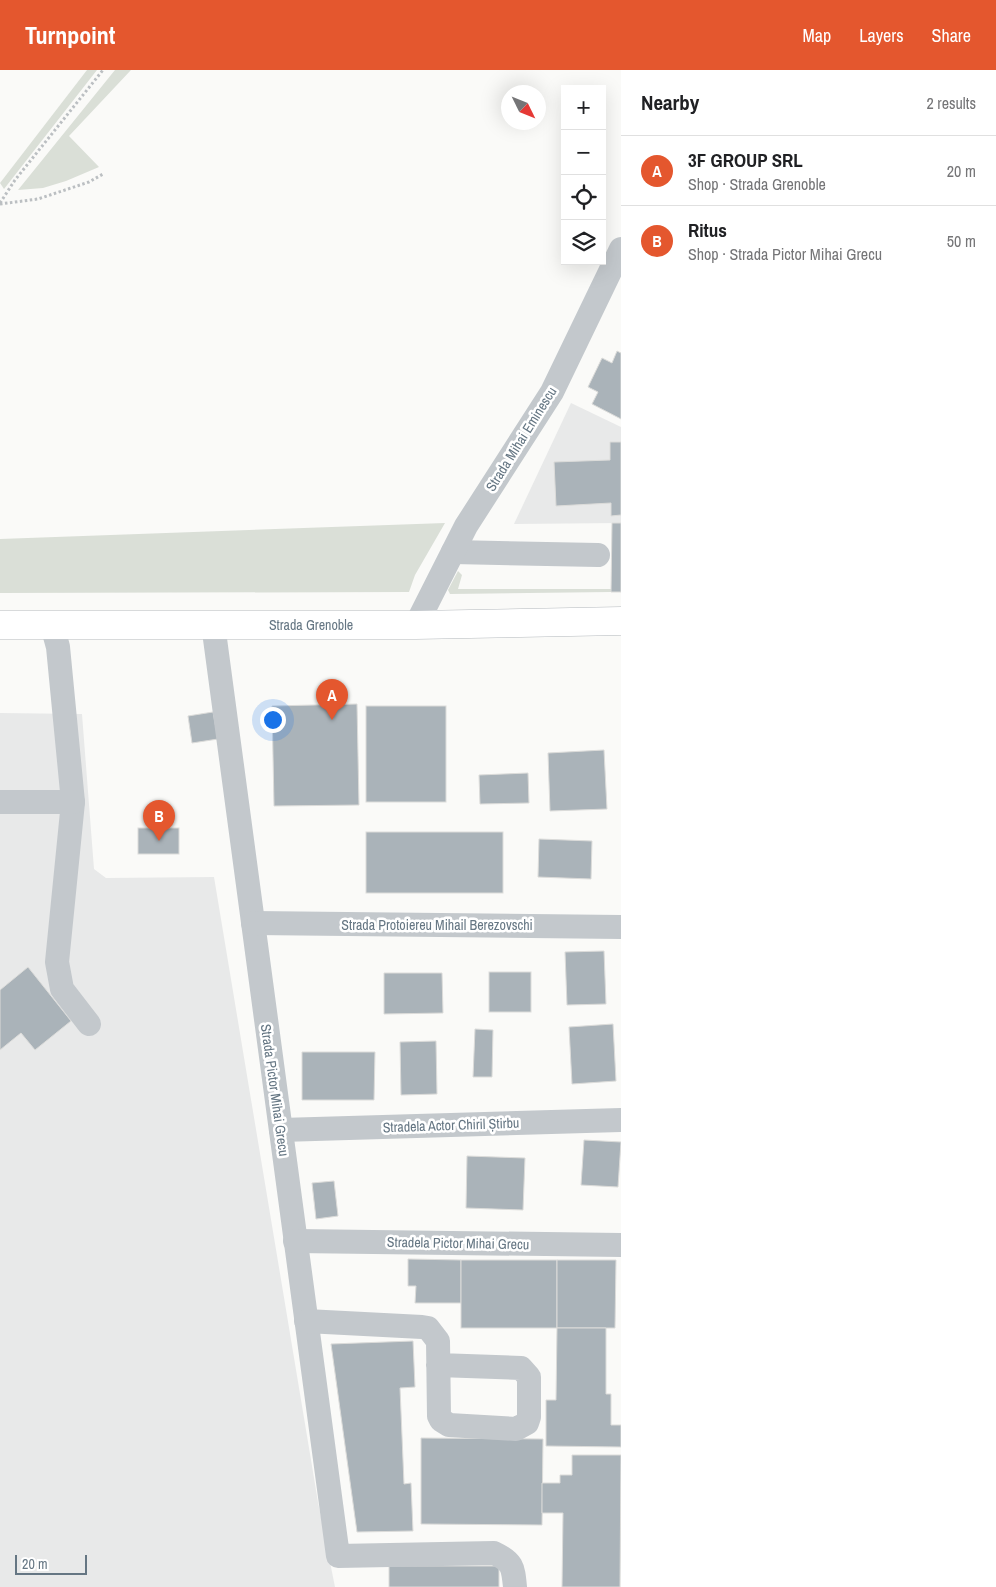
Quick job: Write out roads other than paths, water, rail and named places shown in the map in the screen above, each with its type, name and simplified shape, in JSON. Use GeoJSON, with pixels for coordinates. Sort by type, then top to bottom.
{"type":"FeatureCollection","features":[{"type":"Feature","properties":{"kind":"main road","name":"Strada Grenoble"},"geometry":{"type":"LineString","coordinates":[[0,625],[416,625],[621,621]]}},
{"type":"Feature","properties":{"kind":"street","name":"Strada Mihai Eminescu"},"geometry":{"type":"LineString","coordinates":[[416,625],[466,526],[552,392],[621,249]]}},
{"type":"Feature","properties":{"kind":"street"},"geometry":{"type":"LineString","coordinates":[[453,552],[598,555]]}},
{"type":"Feature","properties":{"kind":"street","name":"Strada Pictor Mihai Grecu"},"geometry":{"type":"LineString","coordinates":[[213,624],[338,1556],[494,1553],[506,1559],[513,1570],[515,1587]]}},
{"type":"Feature","properties":{"kind":"street"},"geometry":{"type":"LineString","coordinates":[[52,625],[59,657],[73,802],[57,962],[62,989],[89,1024]]}},
{"type":"Feature","properties":{"kind":"street"},"geometry":{"type":"LineString","coordinates":[[0,802],[73,802]]}},
{"type":"Feature","properties":{"kind":"street","name":"Strada Protoiereu Mihail Berezovschi"},"geometry":{"type":"LineString","coordinates":[[253,924],[621,927]]}},
{"type":"Feature","properties":{"kind":"street","name":"Stradela Actor Chiril Știrbu"},"geometry":{"type":"LineString","coordinates":[[281,1130],[621,1120]]}},
{"type":"Feature","properties":{"kind":"street","name":"Stradela Pictor Mihai Grecu"},"geometry":{"type":"LineString","coordinates":[[295,1240],[621,1245]]}},
{"type":"Feature","properties":{"kind":"street"},"geometry":{"type":"LineString","coordinates":[[306,1321],[428,1328],[438,1341],[438,1365]]}},
{"type":"Feature","properties":{"kind":"place","name":"3F GROUP SRL"},"geometry":{"type":"Point","coordinates":[332,720]}},
{"type":"Feature","properties":{"kind":"place","name":"Ritus"},"geometry":{"type":"Point","coordinates":[159,841]}}]}
